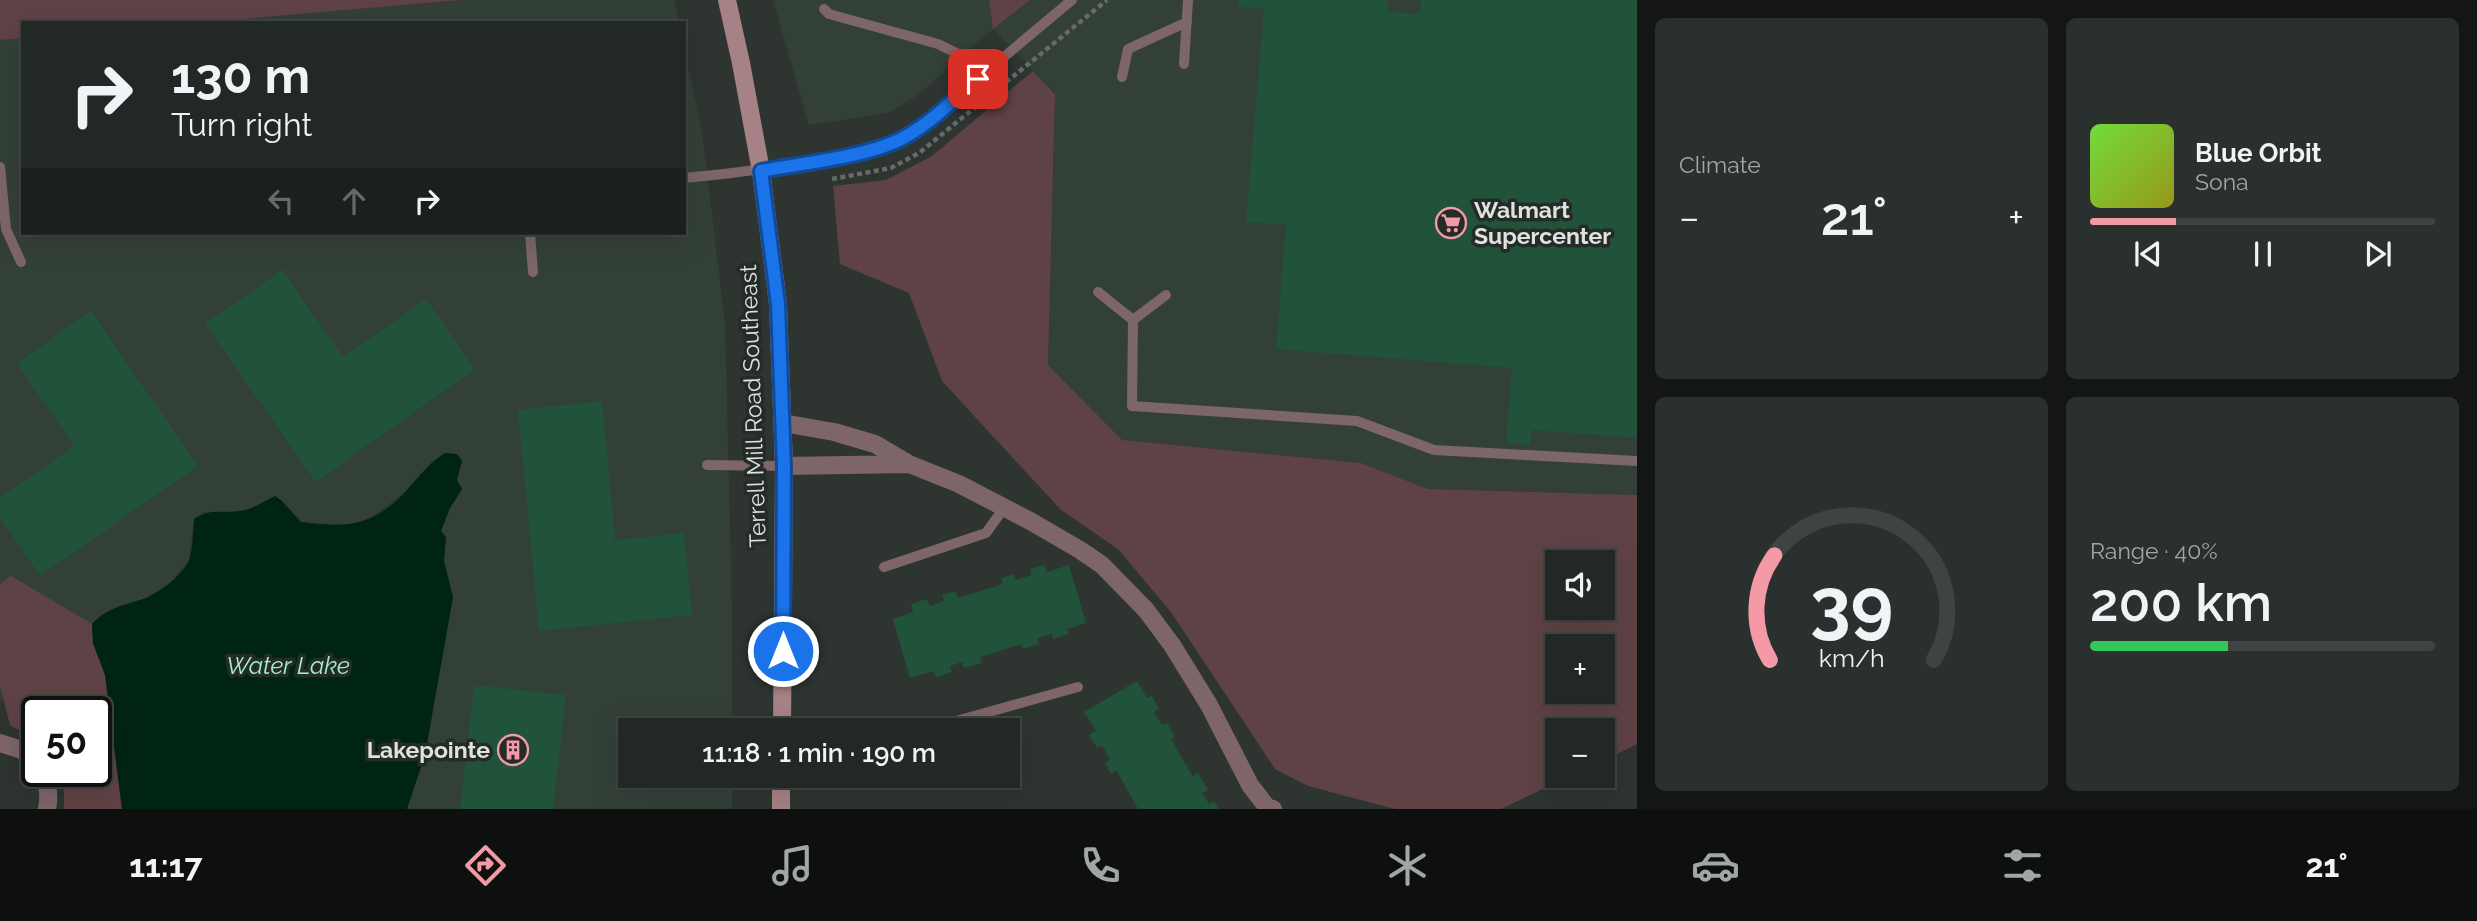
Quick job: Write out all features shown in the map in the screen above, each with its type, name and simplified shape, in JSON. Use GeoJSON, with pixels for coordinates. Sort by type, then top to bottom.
{"type":"FeatureCollection","features":[{"type":"Feature","properties":{"kind":"main road","name":"Terrell Mill Road Southeast"},"geometry":{"type":"LineString","coordinates":[[727,0],[761,171],[778,304],[784,466],[782,718]]}},
{"type":"Feature","properties":{"kind":"main road"},"geometry":{"type":"LineString","coordinates":[[781,809],[782,788]]}},
{"type":"Feature","properties":{"kind":"street"},"geometry":{"type":"LineString","coordinates":[[783,423],[834,432],[875,444],[909,464],[959,484],[1080,550],[1102,565],[1146,610],[1172,645],[1209,705],[1250,785],[1267,807],[1273,809]]}},
{"type":"Feature","properties":{"kind":"street"},"geometry":{"type":"LineString","coordinates":[[784,466],[909,464]]}},
{"type":"Feature","properties":{"kind":"street"},"geometry":{"type":"LineString","coordinates":[[0,743],[21,750]]}},
{"type":"Feature","properties":{"kind":"street"},"geometry":{"type":"LineString","coordinates":[[47,809],[50,798],[48,787]]}},
{"type":"Feature","properties":{"kind":"lane"},"geometry":{"type":"LineString","coordinates":[[686,178],[761,171],[867,151],[897,141],[919,128],[1072,0]]}},
{"type":"Feature","properties":{"kind":"lane"},"geometry":{"type":"LineString","coordinates":[[1184,64],[1188,0]]}},
{"type":"Feature","properties":{"kind":"lane"},"geometry":{"type":"LineString","coordinates":[[824,9],[829,14],[938,44],[989,69]]}},
{"type":"Feature","properties":{"kind":"lane"},"geometry":{"type":"LineString","coordinates":[[1122,77],[1128,49],[1186,22]]}},
{"type":"Feature","properties":{"kind":"lane"},"geometry":{"type":"LineString","coordinates":[[1,167],[6,229],[21,262]]}},
{"type":"Feature","properties":{"kind":"lane"},"geometry":{"type":"LineString","coordinates":[[530,235],[533,272]]}},
{"type":"Feature","properties":{"kind":"lane"},"geometry":{"type":"LineString","coordinates":[[1098,292],[1133,320]]}},
{"type":"Feature","properties":{"kind":"lane"},"geometry":{"type":"LineString","coordinates":[[1133,320],[1166,295]]}},
{"type":"Feature","properties":{"kind":"lane"},"geometry":{"type":"LineString","coordinates":[[1133,320],[1132,406],[1357,421],[1434,450],[1637,461]]}},
{"type":"Feature","properties":{"kind":"lane"},"geometry":{"type":"LineString","coordinates":[[707,465],[784,466]]}},
{"type":"Feature","properties":{"kind":"lane"},"geometry":{"type":"LineString","coordinates":[[884,567],[986,533],[1004,508]]}},
{"type":"Feature","properties":{"kind":"lane"},"geometry":{"type":"LineString","coordinates":[[967,718],[1077,687]]}},
{"type":"Feature","properties":{"kind":"shaded area"},"geometry":{"type":"Polygon","coordinates":[[[0,0],[461,0],[221,21],[21,21],[21,38],[0,40],[0,0]]]}},
{"type":"Feature","properties":{"kind":"shaded area"},"geometry":{"type":"Polygon","coordinates":[[[461,0],[674,0],[679,21],[221,21],[461,0]]]}},
{"type":"Feature","properties":{"kind":"shaded area"},"geometry":{"type":"Polygon","coordinates":[[[773,0],[989,0],[993,28],[1030,0],[1637,0],[1637,495],[1428,489],[1361,463],[1122,440],[1048,365],[1055,93],[993,29],[918,95],[888,113],[809,125],[773,0]]]}},
{"type":"Feature","properties":{"kind":"shaded area"},"geometry":{"type":"Polygon","coordinates":[[[989,0],[1030,0],[993,29],[989,0]]]}},
{"type":"Feature","properties":{"kind":"shaded area"},"geometry":{"type":"Polygon","coordinates":[[[21,38],[21,235],[686,235],[686,57],[702,132],[725,323],[732,718],[618,718],[618,788],[732,788],[732,809],[407,809],[425,755],[453,597],[444,561],[446,537],[441,531],[450,508],[462,490],[457,480],[462,461],[445,453],[431,462],[405,492],[365,522],[346,525],[301,522],[275,496],[249,509],[204,512],[194,519],[189,560],[171,582],[145,599],[118,606],[93,643],[0,701],[0,40],[21,38]]]}},
{"type":"Feature","properties":{"kind":"shaded area"},"geometry":{"type":"Polygon","coordinates":[[[1033,71],[1055,94],[1048,365],[1122,440],[1361,463],[1428,489],[1637,495],[1637,744],[1615,755],[1615,718],[1545,718],[1545,788],[1501,809],[1395,809],[1308,786],[1275,769],[1171,612],[1118,549],[1061,510],[942,381],[909,293],[840,264],[833,186],[886,180],[932,156],[1033,71]]]}},
{"type":"Feature","properties":{"kind":"shaded area"},"geometry":{"type":"Polygon","coordinates":[[[11,576],[92,624],[93,643],[105,675],[108,696],[21,696],[21,732],[10,725],[0,686],[0,584],[11,576]]]}},
{"type":"Feature","properties":{"kind":"shaded area"},"geometry":{"type":"Polygon","coordinates":[[[112,730],[122,809],[64,809],[64,787],[112,787],[112,730]]]}},
{"type":"Feature","properties":{"kind":"water","name":"Water Lake"},"geometry":{"type":"Polygon","coordinates":[[[445,453],[457,454],[462,461],[457,480],[462,489],[450,508],[441,531],[446,537],[444,561],[453,597],[425,755],[407,809],[122,809],[112,730],[112,696],[108,696],[105,675],[93,643],[92,624],[108,611],[154,594],[182,571],[190,558],[194,519],[201,515],[249,509],[275,496],[301,522],[332,525],[358,522],[382,512],[394,503],[445,453]]]}},
{"type":"Feature","properties":{"kind":"building","name":"Walmart Supercenter"},"geometry":{"type":"Polygon","coordinates":[[[1239,0],[1388,0],[1387,12],[1420,14],[1421,0],[1637,0],[1637,438],[1532,430],[1530,445],[1506,443],[1512,368],[1276,349],[1286,225],[1246,222],[1264,9],[1239,7],[1239,0]]]}},
{"type":"Feature","properties":{"kind":"building"},"geometry":{"type":"Polygon","coordinates":[[[282,270],[343,357],[426,299],[475,369],[316,482],[205,324],[282,270]]]}},
{"type":"Feature","properties":{"kind":"building"},"geometry":{"type":"Polygon","coordinates":[[[91,311],[198,466],[40,576],[0,517],[0,498],[74,446],[17,363],[91,311]]]}},
{"type":"Feature","properties":{"kind":"building"},"geometry":{"type":"Polygon","coordinates":[[[602,401],[615,540],[684,533],[692,615],[539,631],[518,410],[602,401]]]}},
{"type":"Feature","properties":{"kind":"building"},"geometry":{"type":"Polygon","coordinates":[[[1044,565],[1047,572],[1069,565],[1086,623],[1067,629],[1069,634],[1053,639],[1052,634],[1037,638],[1039,644],[1023,649],[1022,644],[980,657],[982,663],[964,668],[962,662],[950,666],[952,672],[936,677],[934,671],[910,678],[893,619],[913,612],[911,604],[927,599],[930,606],[944,601],[942,595],[956,591],[958,598],[1003,584],[1001,578],[1014,574],[1015,580],[1032,575],[1030,569],[1044,565]]]}},
{"type":"Feature","properties":{"kind":"building"},"geometry":{"type":"Polygon","coordinates":[[[1137,681],[1147,698],[1152,696],[1159,709],[1154,712],[1162,725],[1167,723],[1175,737],[1171,739],[1193,777],[1198,773],[1208,790],[1202,793],[1209,804],[1214,801],[1219,809],[1138,809],[1117,771],[1111,774],[1105,763],[1110,760],[1102,745],[1097,748],[1089,735],[1096,731],[1084,712],[1137,681]]]}},
{"type":"Feature","properties":{"kind":"building","name":"Lakepointe"},"geometry":{"type":"Polygon","coordinates":[[[474,685],[566,695],[553,809],[460,809],[474,685]]]}},
{"type":"Feature","properties":{"kind":"place","name":"Walmart Supercenter"},"geometry":{"type":"Point","coordinates":[1451,223]}},
{"type":"Feature","properties":{"kind":"place","name":"Lakepointe"},"geometry":{"type":"Point","coordinates":[513,750]}},
{"type":"Feature","properties":{"kind":"route"},"geometry":{"type":"LineString","coordinates":[[783,651],[784,466],[778,304],[761,171],[867,151],[897,141],[919,128],[978,79]]}}]}
